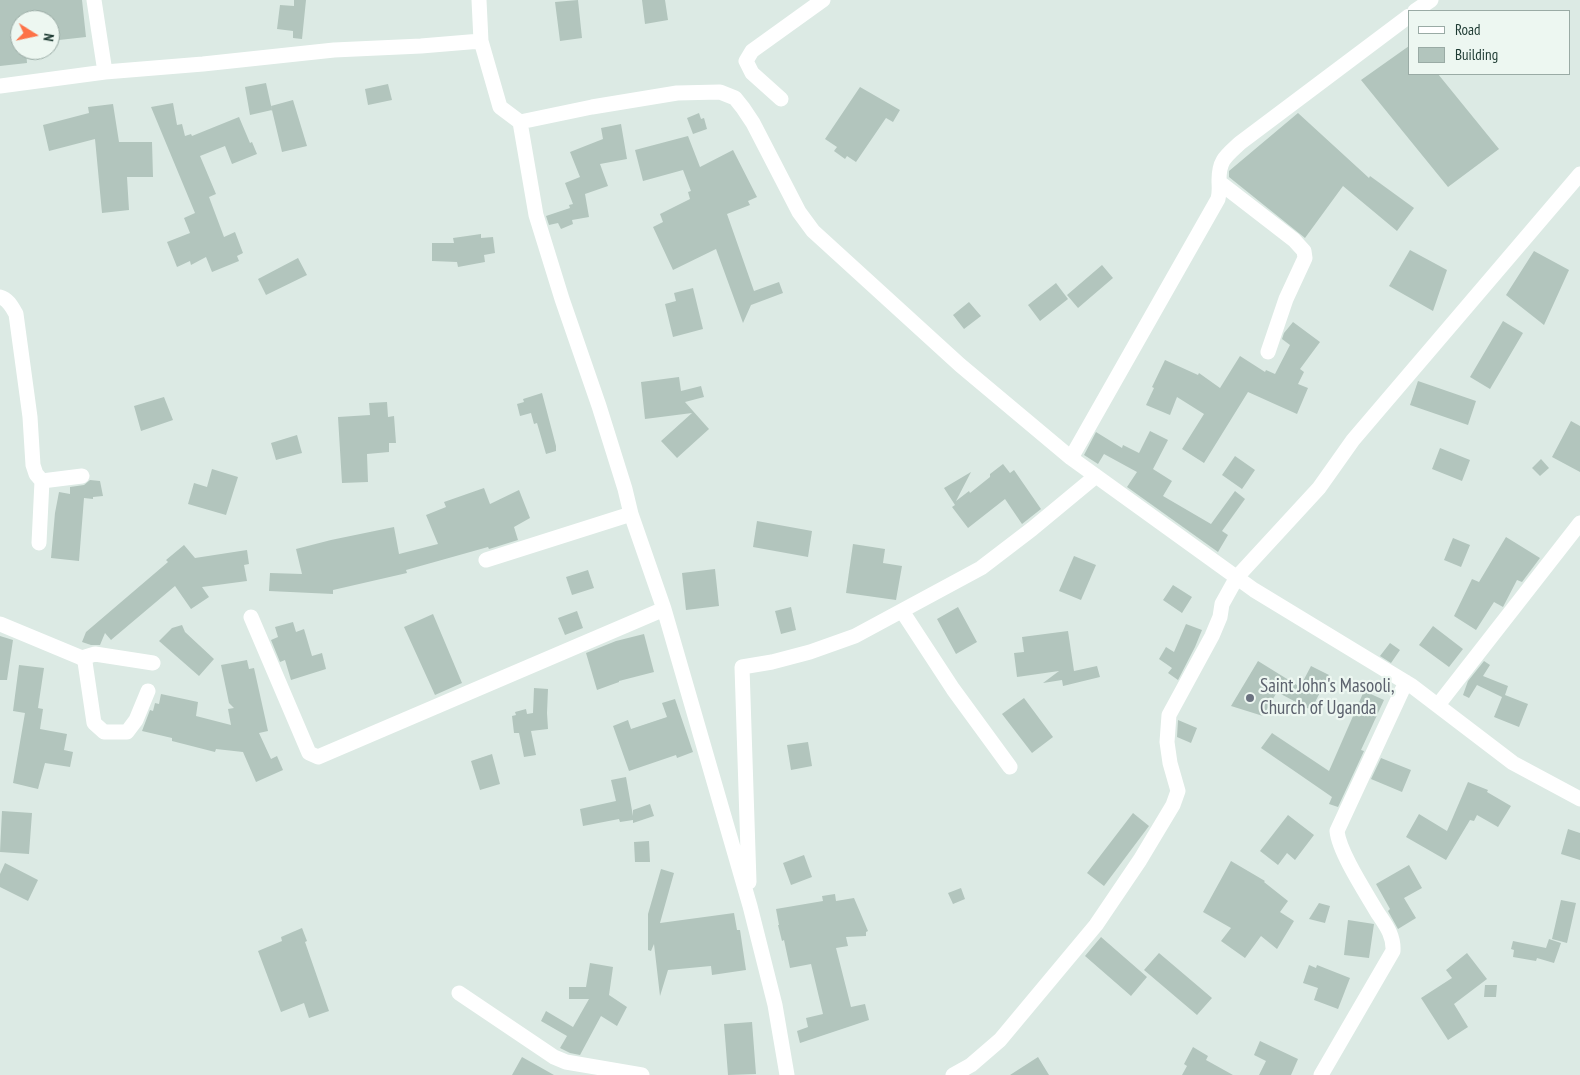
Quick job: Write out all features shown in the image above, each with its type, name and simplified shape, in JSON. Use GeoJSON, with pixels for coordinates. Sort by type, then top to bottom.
{"type":"FeatureCollection","features":[{"type":"Feature","properties":{"kind":"street"},"geometry":{"type":"LineString","coordinates":[[94,0],[105,72]]}},
{"type":"Feature","properties":{"kind":"street"},"geometry":{"type":"LineString","coordinates":[[479,0],[481,41],[500,107],[520,122],[536,215],[562,299],[602,415],[631,514],[664,609],[750,906],[775,1006],[788,1075]]}},
{"type":"Feature","properties":{"kind":"street"},"geometry":{"type":"LineString","coordinates":[[781,100],[752,73],[746,61],[752,51],[823,0]]}},
{"type":"Feature","properties":{"kind":"street"},"geometry":{"type":"LineString","coordinates":[[1417,10],[1430,0]]}},
{"type":"Feature","properties":{"kind":"street"},"geometry":{"type":"LineString","coordinates":[[1071,458],[1218,199],[1220,170],[1223,158],[1240,143],[1408,17]]}},
{"type":"Feature","properties":{"kind":"street"},"geometry":{"type":"LineString","coordinates":[[0,86],[105,72],[334,50],[481,41]]}},
{"type":"Feature","properties":{"kind":"street"},"geometry":{"type":"LineString","coordinates":[[520,122],[592,107],[676,93],[720,92],[735,98],[753,122],[799,212],[813,231],[960,365],[1071,458],[1254,590],[1406,682],[1513,763],[1580,799]]}},
{"type":"Feature","properties":{"kind":"street"},"geometry":{"type":"LineString","coordinates":[[953,1075],[971,1065],[1000,1040],[1096,925],[1140,860],[1173,805],[1178,791],[1167,742],[1169,715],[1212,636],[1220,617],[1222,604],[1237,577],[1319,488],[1353,440],[1580,174]]}},
{"type":"Feature","properties":{"kind":"street"},"geometry":{"type":"LineString","coordinates":[[1219,182],[1294,240],[1304,251],[1303,265],[1286,298],[1268,352]]}},
{"type":"Feature","properties":{"kind":"street"},"geometry":{"type":"LineString","coordinates":[[0,297],[9,303],[16,314],[30,417],[33,465],[36,474],[42,481],[39,543]]}},
{"type":"Feature","properties":{"kind":"street"},"geometry":{"type":"LineString","coordinates":[[42,481],[82,476]]}},
{"type":"Feature","properties":{"kind":"street"},"geometry":{"type":"LineString","coordinates":[[750,906],[742,667],[772,662],[810,652],[855,636],[902,611],[981,568],[1096,476]]}},
{"type":"Feature","properties":{"kind":"street"},"geometry":{"type":"LineString","coordinates":[[486,560],[631,514]]}},
{"type":"Feature","properties":{"kind":"street"},"geometry":{"type":"LineString","coordinates":[[1438,705],[1580,523]]}},
{"type":"Feature","properties":{"kind":"street"},"geometry":{"type":"LineString","coordinates":[[251,617],[309,753],[318,757],[664,609]]}},
{"type":"Feature","properties":{"kind":"street"},"geometry":{"type":"LineString","coordinates":[[902,611],[953,689],[1010,767]]}},
{"type":"Feature","properties":{"kind":"street"},"geometry":{"type":"LineString","coordinates":[[0,624],[82,658],[85,662],[94,723],[104,732],[127,732],[136,720],[148,691]]}},
{"type":"Feature","properties":{"kind":"street"},"geometry":{"type":"LineString","coordinates":[[82,658],[95,654],[153,663]]}},
{"type":"Feature","properties":{"kind":"street"},"geometry":{"type":"LineString","coordinates":[[1321,1075],[1393,951],[1394,944],[1391,934],[1340,844],[1338,832],[1406,682]]}},
{"type":"Feature","properties":{"kind":"street"},"geometry":{"type":"LineString","coordinates":[[459,993],[554,1057],[566,1062],[642,1075]]}},
{"type":"Feature","properties":{"kind":"building"},"geometry":{"type":"Polygon","coordinates":[[[0,0],[82,0],[86,37],[60,40],[60,10],[10,10],[10,60],[27,60],[27,63],[0,66],[0,0]]]}},
{"type":"Feature","properties":{"kind":"building"},"geometry":{"type":"Polygon","coordinates":[[[294,0],[306,0],[302,39],[293,38],[293,31],[277,29],[280,5],[294,6],[294,0]]]}},
{"type":"Feature","properties":{"kind":"building"},"geometry":{"type":"Polygon","coordinates":[[[578,0],[582,38],[560,41],[555,2],[578,0]]]}},
{"type":"Feature","properties":{"kind":"building"},"geometry":{"type":"Polygon","coordinates":[[[642,0],[665,0],[668,20],[645,24],[642,0]]]}},
{"type":"Feature","properties":{"kind":"building"},"geometry":{"type":"Polygon","coordinates":[[[1408,47],[1408,75],[1439,75],[1499,149],[1448,187],[1361,80],[1408,47]]]}},
{"type":"Feature","properties":{"kind":"building"},"geometry":{"type":"Polygon","coordinates":[[[266,83],[272,110],[250,115],[245,87],[266,83]]]}},
{"type":"Feature","properties":{"kind":"building"},"geometry":{"type":"Polygon","coordinates":[[[388,84],[392,100],[368,105],[365,89],[388,84]]]}},
{"type":"Feature","properties":{"kind":"building"},"geometry":{"type":"Polygon","coordinates":[[[860,87],[900,110],[893,122],[886,118],[856,162],[847,156],[845,159],[834,151],[837,147],[825,139],[860,87]]]}},
{"type":"Feature","properties":{"kind":"building"},"geometry":{"type":"Polygon","coordinates":[[[293,100],[307,146],[282,152],[271,106],[293,100]]]}},
{"type":"Feature","properties":{"kind":"building"},"geometry":{"type":"Polygon","coordinates":[[[173,103],[177,125],[182,124],[185,136],[191,134],[192,136],[239,117],[257,154],[232,164],[225,146],[200,156],[216,194],[209,197],[224,237],[235,232],[243,253],[237,256],[239,261],[212,272],[206,257],[191,265],[190,261],[177,267],[167,242],[190,233],[184,218],[195,213],[151,107],[173,103]]]}},
{"type":"Feature","properties":{"kind":"building"},"geometry":{"type":"Polygon","coordinates":[[[113,104],[119,142],[152,142],[153,177],[127,177],[129,210],[102,213],[95,139],[49,151],[43,125],[89,113],[88,107],[113,104]]]}},
{"type":"Feature","properties":{"kind":"building"},"geometry":{"type":"Polygon","coordinates":[[[699,113],[701,119],[704,118],[707,129],[693,134],[687,118],[699,113]]]}},
{"type":"Feature","properties":{"kind":"building"},"geometry":{"type":"Polygon","coordinates":[[[1298,113],[1369,178],[1370,176],[1414,208],[1397,231],[1343,186],[1305,238],[1229,177],[1229,171],[1298,113]]]}},
{"type":"Feature","properties":{"kind":"building"},"geometry":{"type":"Polygon","coordinates":[[[621,124],[627,159],[600,164],[608,186],[585,194],[589,217],[572,220],[573,224],[561,229],[558,223],[549,225],[546,216],[570,208],[569,205],[573,204],[565,183],[580,177],[570,152],[603,139],[601,128],[621,124]]]}},
{"type":"Feature","properties":{"kind":"building"},"geometry":{"type":"Polygon","coordinates":[[[688,136],[700,167],[733,150],[757,197],[748,201],[750,205],[727,214],[754,291],[779,282],[783,293],[751,305],[743,323],[716,249],[673,270],[653,227],[663,222],[660,214],[690,199],[688,192],[691,191],[683,170],[643,181],[635,150],[688,136]]]}},
{"type":"Feature","properties":{"kind":"building"},"geometry":{"type":"Polygon","coordinates":[[[481,234],[481,238],[493,237],[495,253],[484,255],[485,262],[458,267],[457,262],[432,261],[432,243],[454,243],[453,238],[481,234]]]}},
{"type":"Feature","properties":{"kind":"building"},"geometry":{"type":"Polygon","coordinates":[[[1410,250],[1447,270],[1433,311],[1389,286],[1410,250]]]}},
{"type":"Feature","properties":{"kind":"building"},"geometry":{"type":"Polygon","coordinates":[[[1534,251],[1569,270],[1544,325],[1506,295],[1534,251]]]}},
{"type":"Feature","properties":{"kind":"building"},"geometry":{"type":"Polygon","coordinates":[[[298,258],[307,275],[266,295],[258,279],[298,258]]]}},
{"type":"Feature","properties":{"kind":"building"},"geometry":{"type":"Polygon","coordinates":[[[1102,265],[1113,278],[1078,308],[1067,295],[1102,265]]]}},
{"type":"Feature","properties":{"kind":"building"},"geometry":{"type":"Polygon","coordinates":[[[1056,283],[1068,299],[1040,321],[1028,305],[1056,283]]]}},
{"type":"Feature","properties":{"kind":"building"},"geometry":{"type":"Polygon","coordinates":[[[693,288],[703,329],[673,337],[665,304],[676,301],[674,293],[693,288]]]}},
{"type":"Feature","properties":{"kind":"building"},"geometry":{"type":"Polygon","coordinates":[[[969,302],[981,316],[964,329],[953,315],[969,302]]]}},
{"type":"Feature","properties":{"kind":"building"},"geometry":{"type":"Polygon","coordinates":[[[1503,321],[1523,333],[1490,389],[1470,377],[1503,321]]]}},
{"type":"Feature","properties":{"kind":"building"},"geometry":{"type":"Polygon","coordinates":[[[1293,322],[1320,342],[1300,369],[1304,372],[1298,384],[1308,388],[1297,414],[1248,392],[1204,463],[1182,449],[1204,414],[1177,397],[1170,415],[1146,405],[1165,360],[1198,375],[1199,373],[1220,388],[1240,356],[1265,372],[1266,370],[1275,374],[1290,345],[1282,339],[1284,333],[1293,322]]]}},
{"type":"Feature","properties":{"kind":"building"},"geometry":{"type":"Polygon","coordinates":[[[679,377],[681,391],[701,386],[704,397],[685,402],[709,429],[677,458],[661,441],[692,413],[645,419],[641,382],[679,377]]]}},
{"type":"Feature","properties":{"kind":"building"},"geometry":{"type":"Polygon","coordinates":[[[1418,381],[1476,401],[1468,425],[1410,405],[1418,381]]]}},
{"type":"Feature","properties":{"kind":"building"},"geometry":{"type":"Polygon","coordinates":[[[542,393],[556,446],[556,451],[546,454],[537,423],[534,424],[531,413],[520,416],[517,404],[524,402],[523,399],[542,393]]]}},
{"type":"Feature","properties":{"kind":"building"},"geometry":{"type":"Polygon","coordinates":[[[164,397],[173,420],[141,431],[134,406],[164,397]]]}},
{"type":"Feature","properties":{"kind":"building"},"geometry":{"type":"Polygon","coordinates":[[[387,402],[388,417],[394,416],[396,443],[389,443],[389,452],[367,454],[368,482],[342,483],[338,417],[370,415],[369,403],[387,402]]]}},
{"type":"Feature","properties":{"kind":"building"},"geometry":{"type":"Polygon","coordinates":[[[1571,421],[1580,426],[1580,472],[1552,457],[1571,421]]]}},
{"type":"Feature","properties":{"kind":"building"},"geometry":{"type":"Polygon","coordinates":[[[1150,431],[1168,440],[1153,469],[1172,481],[1163,496],[1211,524],[1235,491],[1245,499],[1222,531],[1228,535],[1218,552],[1127,487],[1137,472],[1104,454],[1098,464],[1084,455],[1096,432],[1122,448],[1123,445],[1139,453],[1150,431]]]}},
{"type":"Feature","properties":{"kind":"building"},"geometry":{"type":"Polygon","coordinates":[[[297,435],[302,453],[276,460],[271,443],[297,435]]]}},
{"type":"Feature","properties":{"kind":"building"},"geometry":{"type":"Polygon","coordinates":[[[1440,448],[1470,460],[1462,481],[1432,469],[1440,448]]]}},
{"type":"Feature","properties":{"kind":"building"},"geometry":{"type":"Polygon","coordinates":[[[1235,456],[1255,470],[1242,489],[1222,475],[1235,456]]]}},
{"type":"Feature","properties":{"kind":"building"},"geometry":{"type":"Polygon","coordinates":[[[1541,459],[1549,468],[1540,476],[1532,468],[1541,459]]]}},
{"type":"Feature","properties":{"kind":"building"},"geometry":{"type":"Polygon","coordinates":[[[1003,464],[1010,473],[1014,470],[1041,509],[1022,524],[1005,499],[968,528],[952,507],[955,505],[944,488],[971,472],[956,501],[969,491],[970,493],[1003,464]]]}},
{"type":"Feature","properties":{"kind":"building"},"geometry":{"type":"Polygon","coordinates":[[[212,469],[238,477],[226,515],[188,504],[194,483],[207,487],[212,469]]]}},
{"type":"Feature","properties":{"kind":"building"},"geometry":{"type":"Polygon","coordinates":[[[90,480],[100,481],[103,496],[93,497],[93,499],[84,498],[79,561],[51,558],[59,492],[70,494],[70,487],[84,485],[90,480]]]}},
{"type":"Feature","properties":{"kind":"building"},"geometry":{"type":"Polygon","coordinates":[[[484,488],[490,504],[519,490],[530,518],[514,527],[518,540],[406,570],[407,573],[333,590],[333,594],[269,591],[270,573],[302,574],[296,549],[394,527],[399,554],[438,544],[426,515],[446,507],[444,502],[484,488]]]}},
{"type":"Feature","properties":{"kind":"building"},"geometry":{"type":"Polygon","coordinates":[[[757,521],[812,531],[808,557],[753,547],[757,521]]]}},
{"type":"Feature","properties":{"kind":"building"},"geometry":{"type":"Polygon","coordinates":[[[1506,537],[1540,558],[1522,582],[1517,580],[1503,607],[1494,602],[1476,630],[1454,616],[1472,579],[1479,582],[1506,537]]]}},
{"type":"Feature","properties":{"kind":"building"},"geometry":{"type":"Polygon","coordinates":[[[1453,538],[1470,545],[1461,567],[1444,560],[1453,538]]]}},
{"type":"Feature","properties":{"kind":"building"},"geometry":{"type":"Polygon","coordinates":[[[853,544],[885,549],[883,563],[902,566],[896,600],[846,593],[853,544]]]}},
{"type":"Feature","properties":{"kind":"building"},"geometry":{"type":"Polygon","coordinates":[[[184,545],[195,558],[247,550],[249,564],[244,565],[247,581],[202,587],[209,597],[191,609],[175,586],[111,640],[105,633],[100,645],[82,642],[86,632],[168,562],[166,560],[184,545]]]}},
{"type":"Feature","properties":{"kind":"building"},"geometry":{"type":"Polygon","coordinates":[[[1074,556],[1096,565],[1081,600],[1059,591],[1074,556]]]}},
{"type":"Feature","properties":{"kind":"building"},"geometry":{"type":"Polygon","coordinates":[[[715,569],[719,606],[686,610],[682,573],[715,569]]]}},
{"type":"Feature","properties":{"kind":"building"},"geometry":{"type":"Polygon","coordinates":[[[588,570],[594,588],[572,595],[566,577],[588,570]]]}},
{"type":"Feature","properties":{"kind":"building"},"geometry":{"type":"Polygon","coordinates":[[[1173,585],[1192,597],[1182,613],[1163,600],[1173,585]]]}},
{"type":"Feature","properties":{"kind":"building"},"geometry":{"type":"Polygon","coordinates":[[[791,607],[796,630],[781,634],[775,611],[791,607]]]}},
{"type":"Feature","properties":{"kind":"building"},"geometry":{"type":"Polygon","coordinates":[[[958,607],[977,642],[956,654],[937,619],[958,607]]]}},
{"type":"Feature","properties":{"kind":"building"},"geometry":{"type":"Polygon","coordinates":[[[577,611],[583,628],[565,635],[558,618],[577,611]]]}},
{"type":"Feature","properties":{"kind":"building"},"geometry":{"type":"Polygon","coordinates":[[[433,614],[462,683],[435,695],[404,627],[433,614]]]}},
{"type":"Feature","properties":{"kind":"building"},"geometry":{"type":"Polygon","coordinates":[[[293,622],[296,632],[304,629],[312,656],[322,653],[326,669],[291,680],[285,660],[280,662],[271,640],[278,637],[275,627],[293,622]]]}},
{"type":"Feature","properties":{"kind":"building"},"geometry":{"type":"Polygon","coordinates":[[[1186,624],[1202,630],[1178,680],[1168,673],[1172,668],[1159,659],[1166,647],[1174,652],[1186,624]]]}},
{"type":"Feature","properties":{"kind":"building"},"geometry":{"type":"Polygon","coordinates":[[[182,625],[185,632],[214,659],[199,676],[159,641],[172,628],[182,625]]]}},
{"type":"Feature","properties":{"kind":"building"},"geometry":{"type":"Polygon","coordinates":[[[1433,626],[1463,649],[1449,667],[1419,645],[1433,626]]]}},
{"type":"Feature","properties":{"kind":"building"},"geometry":{"type":"Polygon","coordinates":[[[1068,631],[1074,671],[1097,666],[1100,677],[1063,686],[1062,680],[1043,683],[1059,671],[1017,677],[1014,653],[1024,652],[1022,637],[1068,631]]]}},
{"type":"Feature","properties":{"kind":"building"},"geometry":{"type":"Polygon","coordinates":[[[644,634],[654,672],[619,681],[597,690],[586,653],[616,641],[644,634]]]}},
{"type":"Feature","properties":{"kind":"building"},"geometry":{"type":"Polygon","coordinates":[[[0,636],[13,640],[7,680],[0,680],[0,636]]]}},
{"type":"Feature","properties":{"kind":"building"},"geometry":{"type":"Polygon","coordinates":[[[1390,643],[1400,650],[1391,663],[1380,656],[1390,643]]]}},
{"type":"Feature","properties":{"kind":"building"},"geometry":{"type":"Polygon","coordinates":[[[247,660],[249,669],[254,668],[268,731],[259,733],[271,759],[277,756],[283,770],[256,782],[243,752],[216,749],[215,752],[172,741],[172,738],[142,731],[150,710],[153,711],[155,703],[159,704],[161,694],[198,702],[196,716],[231,725],[228,709],[234,708],[229,703],[221,665],[247,660]]]}},
{"type":"Feature","properties":{"kind":"building"},"geometry":{"type":"Polygon","coordinates":[[[1258,661],[1300,687],[1311,666],[1329,675],[1311,710],[1277,692],[1263,716],[1231,706],[1258,661]]]}},
{"type":"Feature","properties":{"kind":"building"},"geometry":{"type":"Polygon","coordinates":[[[1484,661],[1490,665],[1483,676],[1508,686],[1505,695],[1528,704],[1519,727],[1494,717],[1502,697],[1477,685],[1469,698],[1463,695],[1468,681],[1484,661]]]}},
{"type":"Feature","properties":{"kind":"building"},"geometry":{"type":"Polygon","coordinates":[[[19,665],[44,668],[38,708],[43,709],[40,729],[67,734],[64,750],[73,752],[70,767],[45,763],[38,789],[13,783],[25,713],[13,711],[19,665]]]}},
{"type":"Feature","properties":{"kind":"building"},"geometry":{"type":"Polygon","coordinates":[[[534,688],[548,689],[548,729],[531,731],[536,755],[524,757],[519,733],[514,733],[512,716],[516,715],[515,712],[526,709],[527,714],[533,713],[534,688]]]}},
{"type":"Feature","properties":{"kind":"building"},"geometry":{"type":"Polygon","coordinates":[[[1364,691],[1384,700],[1361,750],[1364,751],[1338,807],[1329,804],[1332,797],[1261,748],[1272,733],[1329,771],[1364,691]]]}},
{"type":"Feature","properties":{"kind":"building"},"geometry":{"type":"Polygon","coordinates":[[[1024,698],[1053,737],[1032,753],[1002,714],[1024,698]]]}},
{"type":"Feature","properties":{"kind":"building"},"geometry":{"type":"Polygon","coordinates":[[[675,699],[693,752],[677,758],[676,755],[629,771],[613,726],[628,720],[631,729],[667,717],[662,703],[675,699]]]}},
{"type":"Feature","properties":{"kind":"building"},"geometry":{"type":"Polygon","coordinates":[[[1178,720],[1197,728],[1191,743],[1177,737],[1178,720]]]}},
{"type":"Feature","properties":{"kind":"building"},"geometry":{"type":"Polygon","coordinates":[[[808,742],[812,766],[791,770],[787,745],[808,742]]]}},
{"type":"Feature","properties":{"kind":"building"},"geometry":{"type":"Polygon","coordinates":[[[492,754],[500,784],[480,790],[471,761],[492,754]]]}},
{"type":"Feature","properties":{"kind":"building"},"geometry":{"type":"Polygon","coordinates":[[[1381,758],[1411,770],[1402,792],[1371,779],[1381,758]]]}},
{"type":"Feature","properties":{"kind":"building"},"geometry":{"type":"Polygon","coordinates":[[[626,777],[633,816],[633,810],[650,804],[654,816],[633,823],[633,820],[620,822],[619,819],[583,826],[580,809],[616,801],[611,780],[626,777]]]}},
{"type":"Feature","properties":{"kind":"building"},"geometry":{"type":"Polygon","coordinates":[[[1468,782],[1488,790],[1487,792],[1511,806],[1498,827],[1477,815],[1474,821],[1470,820],[1446,860],[1406,837],[1419,814],[1447,831],[1468,782]]]}},
{"type":"Feature","properties":{"kind":"building"},"geometry":{"type":"Polygon","coordinates":[[[2,811],[32,813],[29,854],[0,852],[2,811]]]}},
{"type":"Feature","properties":{"kind":"building"},"geometry":{"type":"Polygon","coordinates":[[[1133,813],[1149,826],[1104,886],[1087,873],[1133,813]]]}},
{"type":"Feature","properties":{"kind":"building"},"geometry":{"type":"Polygon","coordinates":[[[1288,815],[1314,835],[1295,860],[1287,853],[1278,865],[1260,851],[1288,815]]]}},
{"type":"Feature","properties":{"kind":"building"},"geometry":{"type":"Polygon","coordinates":[[[1568,829],[1580,833],[1580,860],[1561,854],[1568,829]]]}},
{"type":"Feature","properties":{"kind":"building"},"geometry":{"type":"Polygon","coordinates":[[[649,841],[650,862],[635,862],[634,842],[649,841]]]}},
{"type":"Feature","properties":{"kind":"building"},"geometry":{"type":"Polygon","coordinates":[[[804,855],[812,877],[791,885],[783,863],[804,855]]]}},
{"type":"Feature","properties":{"kind":"building"},"geometry":{"type":"Polygon","coordinates":[[[1231,861],[1265,881],[1288,901],[1280,912],[1294,921],[1277,949],[1261,936],[1245,958],[1221,941],[1231,928],[1203,912],[1231,861]]]}},
{"type":"Feature","properties":{"kind":"building"},"geometry":{"type":"Polygon","coordinates":[[[5,863],[38,880],[28,901],[0,887],[0,874],[5,863]]]}},
{"type":"Feature","properties":{"kind":"building"},"geometry":{"type":"Polygon","coordinates":[[[1409,865],[1422,888],[1404,898],[1416,918],[1398,929],[1388,911],[1390,909],[1376,884],[1409,865]]]}},
{"type":"Feature","properties":{"kind":"building"},"geometry":{"type":"Polygon","coordinates":[[[661,869],[674,873],[660,923],[734,913],[737,930],[740,930],[746,970],[712,975],[711,966],[668,970],[660,996],[654,944],[651,951],[648,950],[648,914],[661,869]]]}},
{"type":"Feature","properties":{"kind":"building"},"geometry":{"type":"Polygon","coordinates":[[[961,888],[965,899],[953,904],[948,893],[961,888]]]}},
{"type":"Feature","properties":{"kind":"building"},"geometry":{"type":"Polygon","coordinates":[[[835,894],[836,901],[854,898],[868,931],[866,936],[846,937],[848,946],[836,948],[851,1007],[865,1004],[869,1020],[800,1043],[797,1031],[808,1027],[806,1018],[823,1014],[811,964],[790,968],[784,940],[782,941],[778,925],[776,909],[823,901],[822,896],[835,894]]]}},
{"type":"Feature","properties":{"kind":"building"},"geometry":{"type":"Polygon","coordinates":[[[1561,900],[1576,903],[1567,943],[1552,939],[1561,900]]]}},
{"type":"Feature","properties":{"kind":"building"},"geometry":{"type":"Polygon","coordinates":[[[1319,903],[1330,906],[1325,923],[1309,919],[1319,903]]]}},
{"type":"Feature","properties":{"kind":"building"},"geometry":{"type":"Polygon","coordinates":[[[1348,920],[1374,924],[1369,958],[1344,955],[1348,920]]]}},
{"type":"Feature","properties":{"kind":"building"},"geometry":{"type":"Polygon","coordinates":[[[302,928],[329,1011],[309,1018],[304,1003],[281,1012],[258,951],[282,941],[281,937],[302,928]]]}},
{"type":"Feature","properties":{"kind":"building"},"geometry":{"type":"Polygon","coordinates":[[[1101,937],[1147,977],[1131,996],[1085,956],[1101,937]]]}},
{"type":"Feature","properties":{"kind":"building"},"geometry":{"type":"Polygon","coordinates":[[[1549,939],[1561,943],[1554,963],[1537,958],[1536,961],[1513,957],[1514,950],[1511,949],[1513,941],[1546,948],[1549,939]]]}},
{"type":"Feature","properties":{"kind":"building"},"geometry":{"type":"Polygon","coordinates":[[[1159,953],[1212,998],[1197,1015],[1144,970],[1159,953]]]}},
{"type":"Feature","properties":{"kind":"building"},"geometry":{"type":"Polygon","coordinates":[[[1467,953],[1487,979],[1454,1004],[1468,1027],[1448,1040],[1421,998],[1452,978],[1446,970],[1467,953]]]}},
{"type":"Feature","properties":{"kind":"building"},"geometry":{"type":"Polygon","coordinates":[[[590,963],[613,967],[609,995],[627,1007],[617,1026],[601,1016],[580,1055],[560,1048],[567,1036],[541,1021],[546,1011],[573,1027],[589,999],[569,999],[569,987],[586,987],[590,963]]]}},
{"type":"Feature","properties":{"kind":"building"},"geometry":{"type":"Polygon","coordinates":[[[1309,965],[1316,968],[1317,965],[1350,978],[1338,1009],[1314,1000],[1318,988],[1303,983],[1309,965]]]}},
{"type":"Feature","properties":{"kind":"building"},"geometry":{"type":"Polygon","coordinates":[[[1485,985],[1497,985],[1496,997],[1484,997],[1485,985]]]}},
{"type":"Feature","properties":{"kind":"building"},"geometry":{"type":"Polygon","coordinates":[[[752,1022],[756,1074],[728,1075],[724,1024],[752,1022]]]}},
{"type":"Feature","properties":{"kind":"building"},"geometry":{"type":"Polygon","coordinates":[[[1260,1041],[1298,1059],[1291,1075],[1259,1075],[1266,1061],[1254,1055],[1260,1041]]]}},
{"type":"Feature","properties":{"kind":"building"},"geometry":{"type":"Polygon","coordinates":[[[1193,1047],[1208,1056],[1206,1060],[1233,1075],[1182,1075],[1187,1066],[1184,1064],[1193,1047]]]}},
{"type":"Feature","properties":{"kind":"building"},"geometry":{"type":"Polygon","coordinates":[[[522,1057],[554,1075],[512,1075],[522,1057]]]}},
{"type":"Feature","properties":{"kind":"building"},"geometry":{"type":"Polygon","coordinates":[[[1038,1057],[1049,1075],[1010,1075],[1038,1057]]]}},
{"type":"Feature","properties":{"kind":"place","name":"Saint John's Masooli, Church of Uganda"},"geometry":{"type":"Point","coordinates":[1250,698]}}]}
